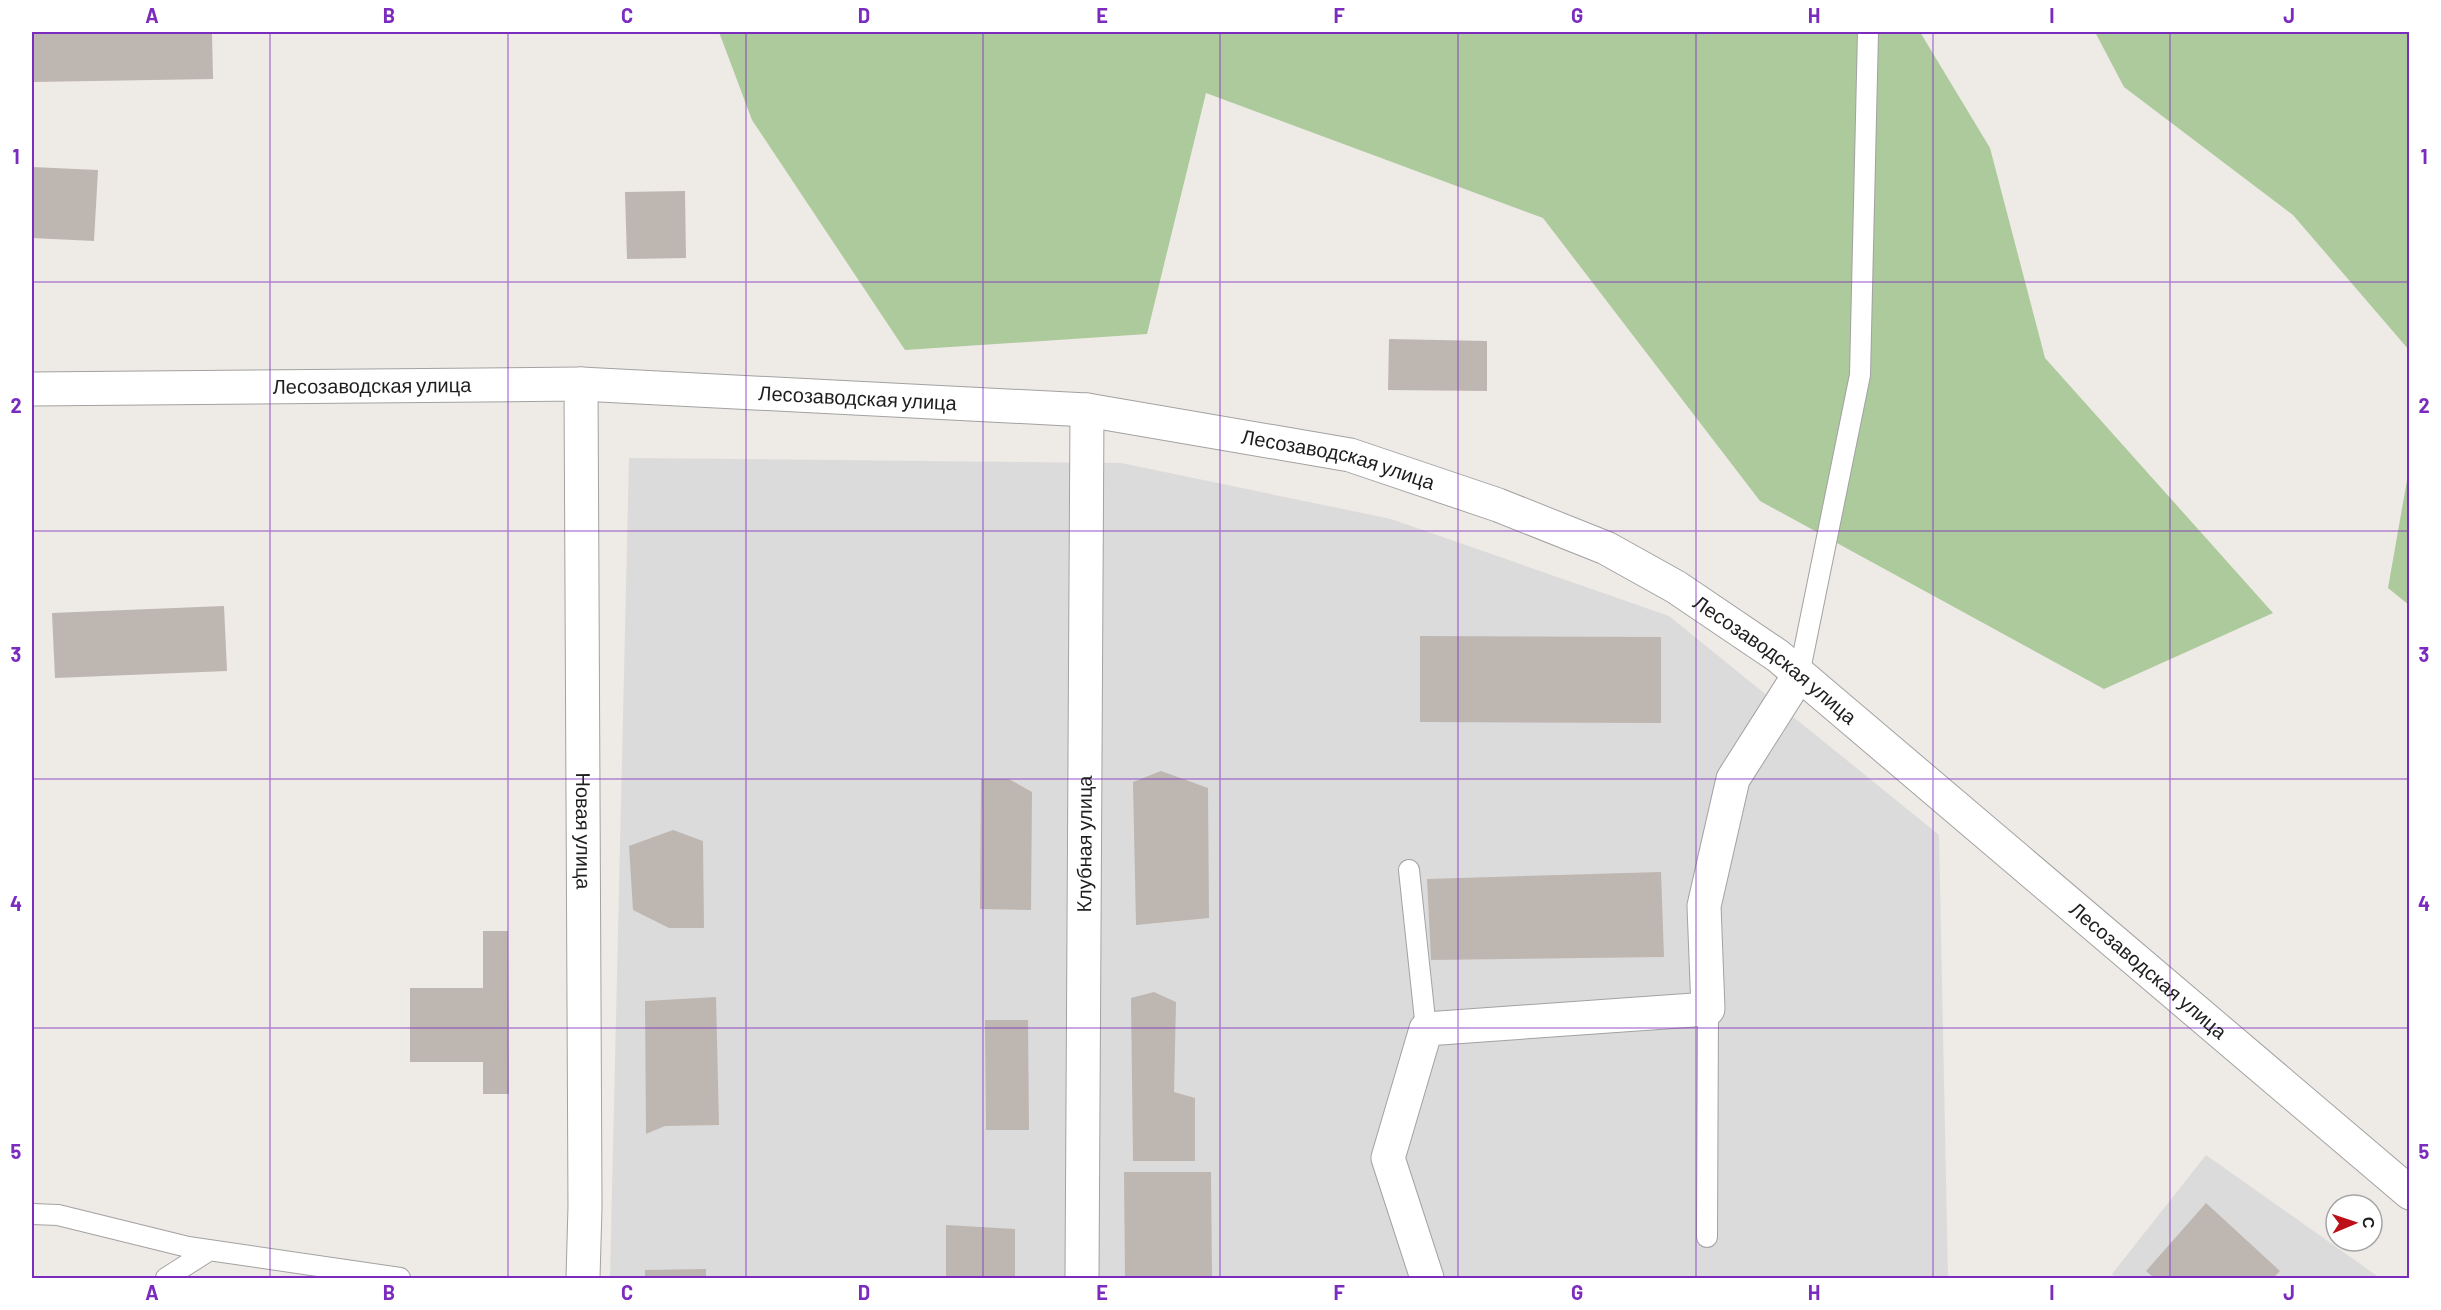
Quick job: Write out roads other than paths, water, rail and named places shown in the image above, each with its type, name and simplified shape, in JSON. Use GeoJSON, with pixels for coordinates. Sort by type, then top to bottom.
{"type":"FeatureCollection","features":[{"type":"Feature","properties":{"kind":"street","name":"Лесозаводская улица"},"geometry":{"type":"LineString","coordinates":[[32,389],[581,384],[1087,410],[1350,455],[1498,505],[1606,548],[1676,587],[1778,656],[2409,1193]]}},
{"type":"Feature","properties":{"kind":"street","name":"Новая улица"},"geometry":{"type":"LineString","coordinates":[[581,384],[585,1207],[583,1278]]}},
{"type":"Feature","properties":{"kind":"street","name":"Клубная улица"},"geometry":{"type":"LineString","coordinates":[[1082,1278],[1087,410]]}},
{"type":"Feature","properties":{"kind":"street"},"geometry":{"type":"LineString","coordinates":[[1427,1278],[1388,1158],[1426,1029],[1708,1009],[1704,906],[1733,779],[1799,675]]}},
{"type":"Feature","properties":{"kind":"lane"},"geometry":{"type":"LineString","coordinates":[[1799,675],[1860,375],[1868,32]]}},
{"type":"Feature","properties":{"kind":"lane"},"geometry":{"type":"LineString","coordinates":[[1409,870],[1426,1029]]}},
{"type":"Feature","properties":{"kind":"lane"},"geometry":{"type":"LineString","coordinates":[[1707,1237],[1708,1009]]}},
{"type":"Feature","properties":{"kind":"lane"},"geometry":{"type":"LineString","coordinates":[[32,1214],[58,1215],[188,1247],[400,1278]]}},
{"type":"Feature","properties":{"kind":"lane"},"geometry":{"type":"LineString","coordinates":[[166,1278],[210,1250]]}}]}
